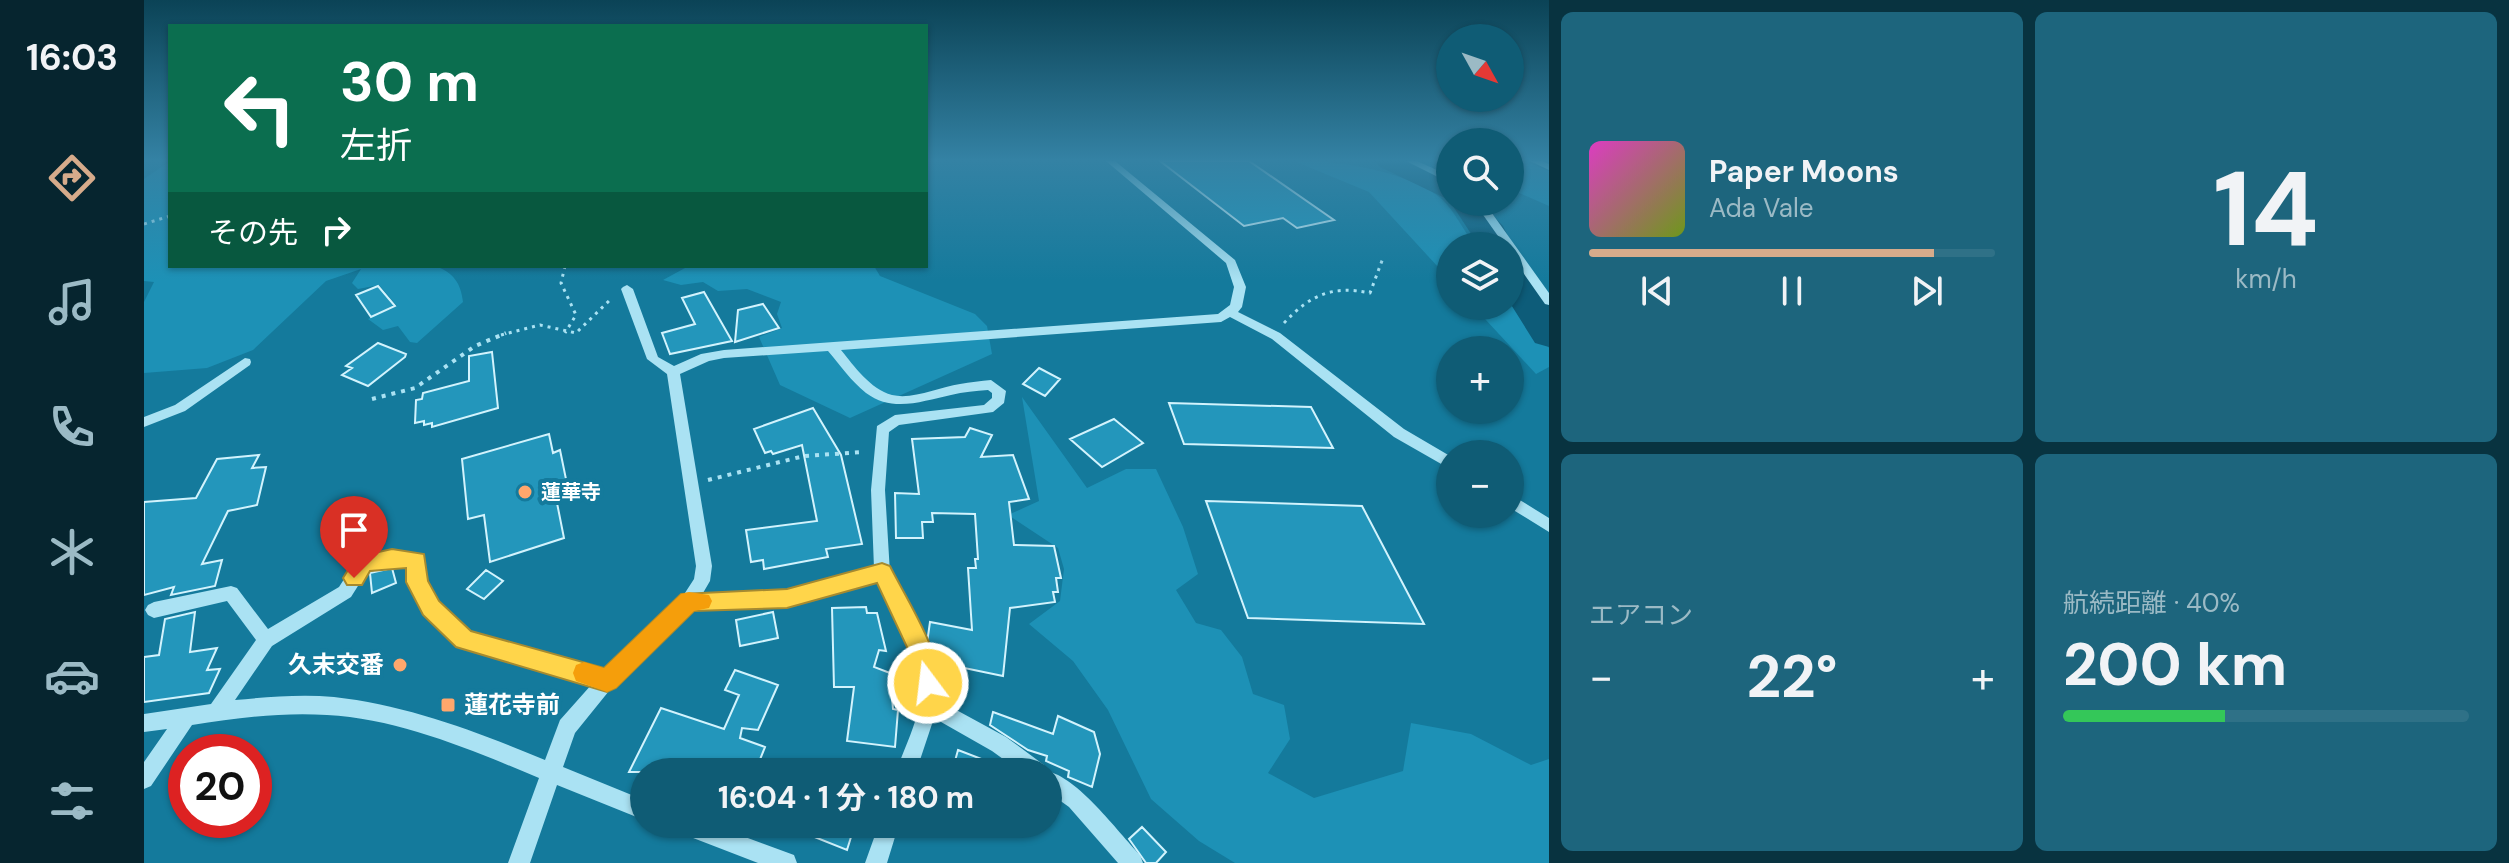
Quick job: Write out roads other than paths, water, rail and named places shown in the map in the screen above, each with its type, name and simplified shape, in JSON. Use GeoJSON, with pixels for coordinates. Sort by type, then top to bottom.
{"type":"FeatureCollection","features":[{"type":"Feature","properties":{"kind":"street"},"geometry":{"type":"LineString","coordinates":[[673,372],[706,357],[724,354],[1221,318],[1231,313],[1236,307],[1240,287],[1231,262],[1158,201]]}},
{"type":"Feature","properties":{"kind":"street"},"geometry":{"type":"LineString","coordinates":[[1524,266],[1549,301]]}},
{"type":"Feature","properties":{"kind":"street"},"geometry":{"type":"LineString","coordinates":[[519,863],[567,727],[607,680],[689,601],[702,581],[704,566],[673,372],[653,359],[627,289]]}},
{"type":"Feature","properties":{"kind":"street"},"geometry":{"type":"LineString","coordinates":[[1231,313],[1276,336],[1399,433],[1436,455]]}},
{"type":"Feature","properties":{"kind":"street"},"geometry":{"type":"LineString","coordinates":[[832,347],[858,382],[879,397],[893,400],[981,385],[991,385],[999,391],[995,406],[988,409],[895,420],[882,430],[878,453],[882,573],[919,646],[928,683],[929,705],[911,758]]}},
{"type":"Feature","properties":{"kind":"street"},"geometry":{"type":"LineString","coordinates":[[144,422],[180,408],[245,362]]}},
{"type":"Feature","properties":{"kind":"street"},"geometry":{"type":"LineString","coordinates":[[1524,509],[1549,526]]}},
{"type":"Feature","properties":{"kind":"street"},"geometry":{"type":"LineString","coordinates":[[217,711],[266,640],[345,592],[363,564],[392,558],[416,560],[417,582],[431,608],[464,640],[607,680]]}},
{"type":"Feature","properties":{"kind":"street"},"geometry":{"type":"LineString","coordinates":[[689,601],[787,598],[882,573]]}},
{"type":"Feature","properties":{"kind":"street"},"geometry":{"type":"LineString","coordinates":[[154,610],[231,593],[266,640]]}},
{"type":"Feature","properties":{"kind":"street"},"geometry":{"type":"LineString","coordinates":[[929,705],[1018,758]]}},
{"type":"Feature","properties":{"kind":"street"},"geometry":{"type":"LineString","coordinates":[[144,723],[271,706],[355,708],[441,730],[630,805]]}},
{"type":"Feature","properties":{"kind":"street"},"geometry":{"type":"LineString","coordinates":[[144,779],[186,717]]}},
{"type":"Feature","properties":{"kind":"street"},"geometry":{"type":"LineString","coordinates":[[1062,790],[1076,800],[1132,863]]}},
{"type":"Feature","properties":{"kind":"street"},"geometry":{"type":"LineString","coordinates":[[719,838],[786,863]]}},
{"type":"Feature","properties":{"kind":"street"},"geometry":{"type":"LineString","coordinates":[[876,863],[884,838]]}},
{"type":"Feature","properties":{"kind":"waterway"},"geometry":{"type":"LineString","coordinates":[[1476,216],[1490,232]]}},
{"type":"Feature","properties":{"kind":"waterway"},"geometry":{"type":"LineString","coordinates":[[1524,296],[1549,334]]}},
{"type":"Feature","properties":{"kind":"place","name":"蓮華寺"},"geometry":{"type":"Point","coordinates":[525,492]}},
{"type":"Feature","properties":{"kind":"place","name":"久末交番"},"geometry":{"type":"Point","coordinates":[400,665]}},
{"type":"Feature","properties":{"kind":"place","name":"蓮花寺前"},"geometry":{"type":"Point","coordinates":[448,705]}}]}
